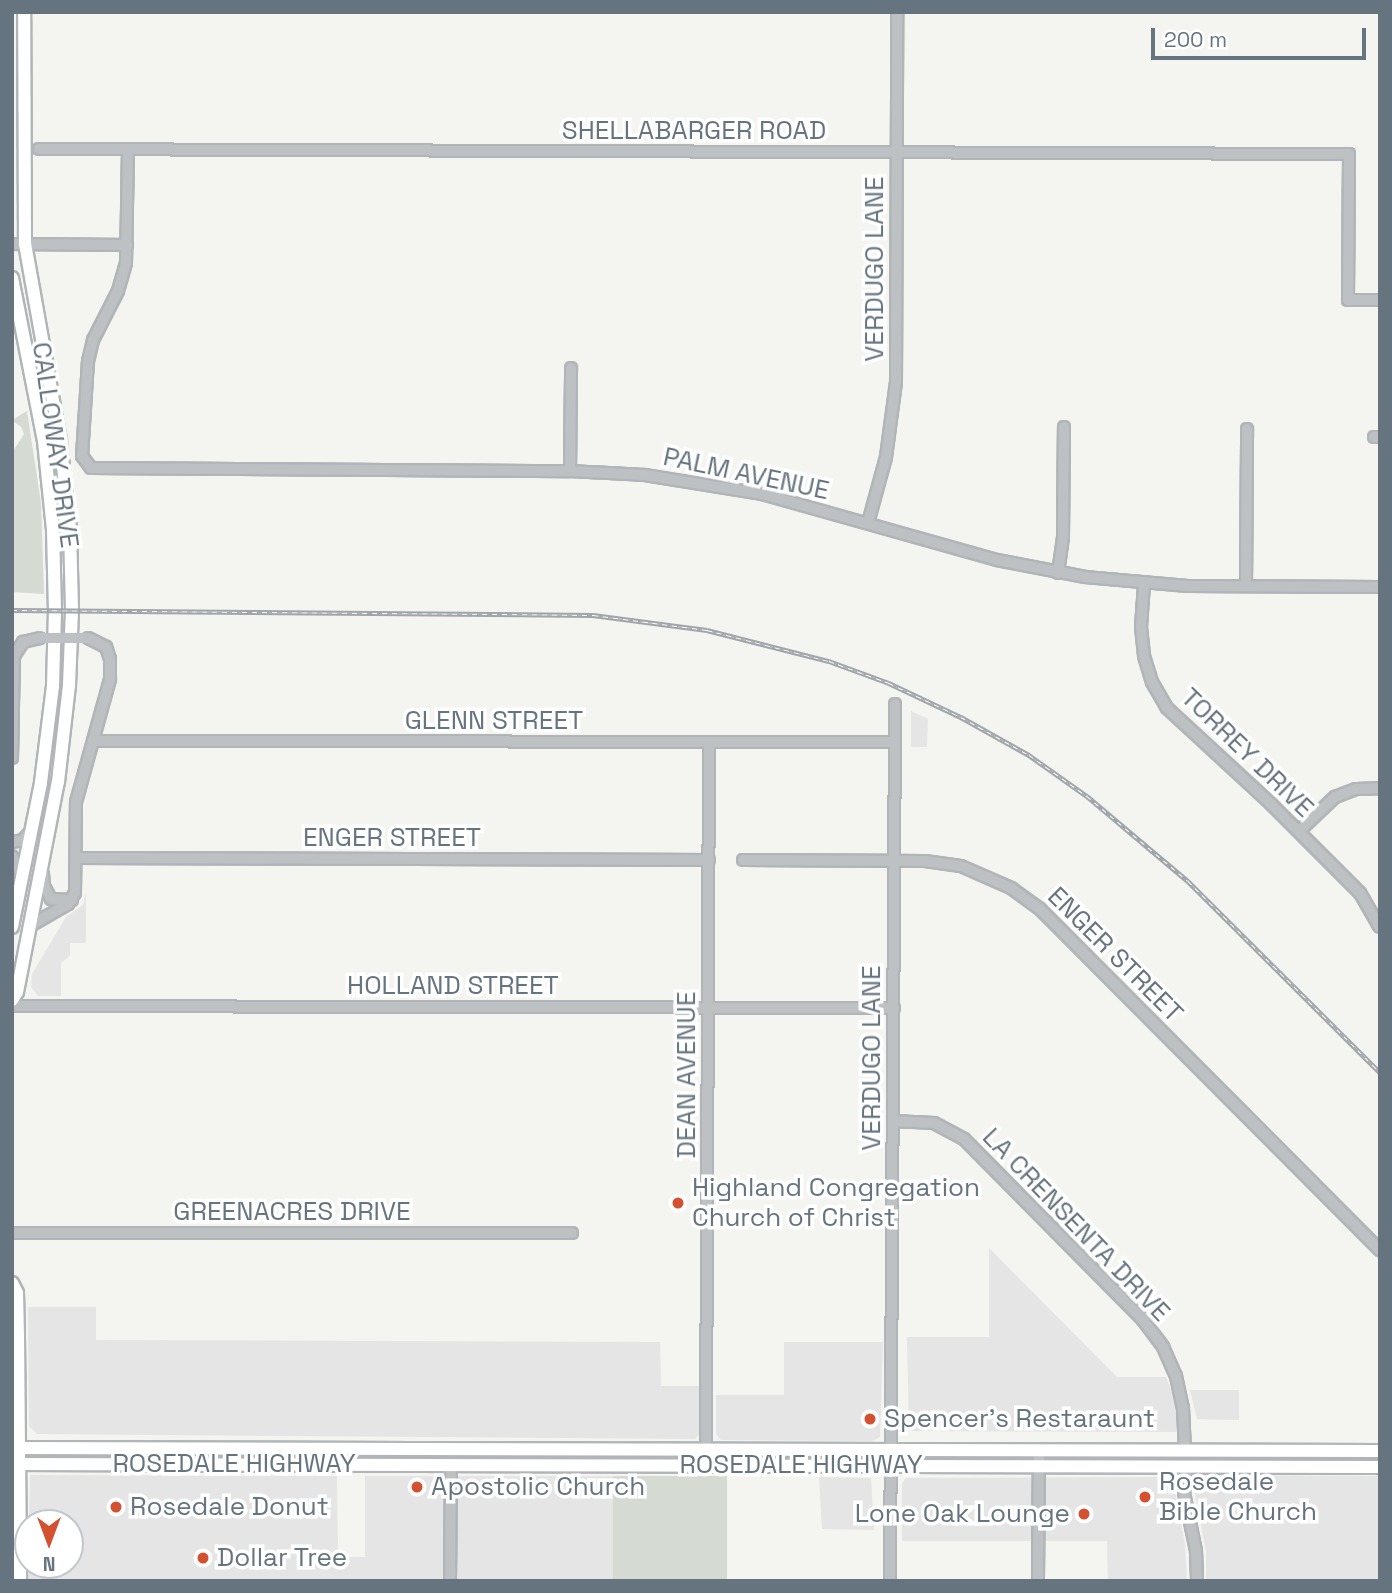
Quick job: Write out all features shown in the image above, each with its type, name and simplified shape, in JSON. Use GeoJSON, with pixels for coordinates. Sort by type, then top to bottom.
{"type":"FeatureCollection","features":[{"type":"Feature","properties":{"kind":"main road","name":"CALLOWAY DRIVE"},"geometry":{"type":"LineString","coordinates":[[12,1000],[17,992],[65,734],[72,638],[72,570],[60,440],[19,244],[23,12]]}},
{"type":"Feature","properties":{"kind":"main road","name":"CALLOWAY DRIVE"},"geometry":{"type":"LineString","coordinates":[[12,278],[44,441],[55,571],[52,686],[33,828],[12,927]]}},
{"type":"Feature","properties":{"kind":"main road"},"geometry":{"type":"LineString","coordinates":[[12,1283],[17,1304],[16,1464],[20,1581]]}},
{"type":"Feature","properties":{"kind":"main road","name":"ROSEDALE HIGHWAY"},"geometry":{"type":"LineString","coordinates":[[16,1448],[1380,1451]]}},
{"type":"Feature","properties":{"kind":"main road"},"geometry":{"type":"LineString","coordinates":[[208,1464],[231,1458],[275,1457],[283,1448]]}},
{"type":"Feature","properties":{"kind":"main road"},"geometry":{"type":"LineString","coordinates":[[285,1464],[297,1457],[388,1456],[438,1449]]}},
{"type":"Feature","properties":{"kind":"main road"},"geometry":{"type":"LineString","coordinates":[[588,1465],[616,1458],[695,1458],[705,1454],[706,1449]]}},
{"type":"Feature","properties":{"kind":"main road"},"geometry":{"type":"LineString","coordinates":[[738,1465],[742,1458],[781,1457],[802,1450]]}},
{"type":"Feature","properties":{"kind":"main road"},"geometry":{"type":"LineString","coordinates":[[1115,1465],[1133,1460],[1175,1459],[1185,1451]]}},
{"type":"Feature","properties":{"kind":"main road"},"geometry":{"type":"LineString","coordinates":[[1187,1466],[1200,1458],[1265,1457],[1298,1451]]}},
{"type":"Feature","properties":{"kind":"main road","name":"ROSEDALE HIGHWAY"},"geometry":{"type":"LineString","coordinates":[[16,1464],[1377,1465]]}},
{"type":"Feature","properties":{"kind":"street","name":"VERDUGO LANE"},"geometry":{"type":"LineString","coordinates":[[868,523],[886,457],[894,410],[898,12]]}},
{"type":"Feature","properties":{"kind":"street","name":"SHELLABARGER ROAD"},"geometry":{"type":"LineString","coordinates":[[38,149],[1349,154],[1348,300],[1380,300]]}},
{"type":"Feature","properties":{"kind":"street"},"geometry":{"type":"LineString","coordinates":[[19,244],[127,245],[128,150]]}},
{"type":"Feature","properties":{"kind":"street","name":"PALM AVENUE"},"geometry":{"type":"LineString","coordinates":[[127,245],[123,277],[98,326],[89,354],[82,456],[85,464],[95,470],[570,471],[645,475],[704,482],[762,494],[997,560],[1058,573],[1144,584],[1380,587]]}},
{"type":"Feature","properties":{"kind":"street"},"geometry":{"type":"LineString","coordinates":[[570,471],[571,368]]}},
{"type":"Feature","properties":{"kind":"street"},"geometry":{"type":"LineString","coordinates":[[1058,573],[1063,536],[1064,427]]}},
{"type":"Feature","properties":{"kind":"street"},"geometry":{"type":"LineString","coordinates":[[1246,586],[1247,429]]}},
{"type":"Feature","properties":{"kind":"street","name":"TORREY DRIVE"},"geometry":{"type":"LineString","coordinates":[[1144,584],[1142,640],[1147,669],[1160,696],[1182,724],[1299,831],[1360,893],[1380,927]]}},
{"type":"Feature","properties":{"kind":"street"},"geometry":{"type":"LineString","coordinates":[[12,758],[14,656],[23,642],[40,638],[88,638],[101,642],[110,659],[108,688],[76,802],[73,900]]}},
{"type":"Feature","properties":{"kind":"street","name":"VERDUGO LANE"},"geometry":{"type":"LineString","coordinates":[[890,1581],[895,704]]}},
{"type":"Feature","properties":{"kind":"street","name":"GLENN STREET"},"geometry":{"type":"LineString","coordinates":[[93,741],[895,742]]}},
{"type":"Feature","properties":{"kind":"street","name":"DEAN AVENUE"},"geometry":{"type":"LineString","coordinates":[[706,1449],[709,742]]}},
{"type":"Feature","properties":{"kind":"street"},"geometry":{"type":"LineString","coordinates":[[1299,831],[1335,797],[1356,789],[1380,788]]}},
{"type":"Feature","properties":{"kind":"street"},"geometry":{"type":"LineString","coordinates":[[12,842],[23,840],[33,828]]}},
{"type":"Feature","properties":{"kind":"street"},"geometry":{"type":"LineString","coordinates":[[12,856],[22,876]]}},
{"type":"Feature","properties":{"kind":"street","name":"ENGER STREET"},"geometry":{"type":"LineString","coordinates":[[76,858],[709,860]]}},
{"type":"Feature","properties":{"kind":"street","name":"ENGER STREET"},"geometry":{"type":"LineString","coordinates":[[743,860],[894,860],[961,866],[994,878],[1025,897],[1380,1250]]}},
{"type":"Feature","properties":{"kind":"street"},"geometry":{"type":"LineString","coordinates":[[42,865],[44,886],[51,899],[73,900]]}},
{"type":"Feature","properties":{"kind":"street"},"geometry":{"type":"LineString","coordinates":[[30,926],[73,900]]}},
{"type":"Feature","properties":{"kind":"street","name":"HOLLAND STREET"},"geometry":{"type":"LineString","coordinates":[[12,1006],[894,1008]]}},
{"type":"Feature","properties":{"kind":"street","name":"LA CRENSENTA DRIVE"},"geometry":{"type":"LineString","coordinates":[[893,1121],[934,1124],[964,1139],[1143,1320],[1163,1347],[1176,1376],[1183,1408],[1185,1451]]}},
{"type":"Feature","properties":{"kind":"street","name":"GREENACRES DRIVE"},"geometry":{"type":"LineString","coordinates":[[12,1233],[572,1233]]}},
{"type":"Feature","properties":{"kind":"street"},"geometry":{"type":"LineString","coordinates":[[1038,1581],[1039,1450]]}},
{"type":"Feature","properties":{"kind":"street"},"geometry":{"type":"LineString","coordinates":[[450,1581],[451,1465]]}},
{"type":"Feature","properties":{"kind":"street"},"geometry":{"type":"LineString","coordinates":[[1187,1466],[1184,1493],[1196,1551],[1197,1581]]}},
{"type":"Feature","properties":{"kind":"shaded area"},"geometry":{"type":"Polygon","coordinates":[[[27,411],[41,503],[44,594],[12,592],[12,453],[24,434],[21,427],[12,420],[27,411]]]}},
{"type":"Feature","properties":{"kind":"shaded area"},"geometry":{"type":"Polygon","coordinates":[[[911,711],[928,719],[927,747],[911,747],[911,711]]]}},
{"type":"Feature","properties":{"kind":"shaded area"},"geometry":{"type":"Polygon","coordinates":[[[86,892],[86,943],[70,943],[70,956],[61,963],[61,996],[38,996],[31,987],[32,974],[66,917],[83,905],[86,892]]]}},
{"type":"Feature","properties":{"kind":"shaded area"},"geometry":{"type":"Polygon","coordinates":[[[989,1248],[1117,1377],[1166,1377],[1177,1405],[1180,1432],[909,1431],[907,1337],[989,1337],[989,1248]]]}},
{"type":"Feature","properties":{"kind":"shaded area"},"geometry":{"type":"Polygon","coordinates":[[[28,1307],[96,1307],[96,1340],[660,1342],[661,1386],[701,1386],[699,1434],[695,1439],[37,1434],[29,1426],[28,1307]]]}},
{"type":"Feature","properties":{"kind":"shaded area"},"geometry":{"type":"Polygon","coordinates":[[[784,1342],[883,1342],[880,1437],[872,1441],[721,1440],[716,1434],[716,1395],[784,1395],[784,1342]]]}},
{"type":"Feature","properties":{"kind":"shaded area"},"geometry":{"type":"Polygon","coordinates":[[[1190,1390],[1239,1390],[1239,1420],[1197,1419],[1190,1390]]]}},
{"type":"Feature","properties":{"kind":"shaded area"},"geometry":{"type":"Polygon","coordinates":[[[30,1475],[337,1476],[338,1557],[365,1557],[365,1476],[613,1476],[613,1581],[29,1581],[84,1579],[84,1509],[29,1509],[30,1475]]]}},
{"type":"Feature","properties":{"kind":"shaded area"},"geometry":{"type":"Polygon","coordinates":[[[1202,1475],[1380,1476],[1380,1581],[1206,1581],[1206,1551],[1193,1484],[1202,1475]]]}},
{"type":"Feature","properties":{"kind":"shaded area"},"geometry":{"type":"Polygon","coordinates":[[[613,1476],[727,1476],[727,1581],[613,1581],[613,1476]]]}},
{"type":"Feature","properties":{"kind":"shaded area"},"geometry":{"type":"Polygon","coordinates":[[[819,1477],[871,1478],[874,1530],[822,1529],[819,1477]]]}},
{"type":"Feature","properties":{"kind":"shaded area"},"geometry":{"type":"Polygon","coordinates":[[[1167,1477],[1173,1481],[1185,1544],[1187,1581],[1108,1581],[1107,1541],[902,1541],[902,1484],[906,1478],[1167,1477]]]}},
{"type":"Feature","properties":{"kind":"railway"},"geometry":{"type":"LineString","coordinates":[[12,610],[593,615],[707,630],[829,661],[889,683],[961,717],[1029,755],[1087,796],[1188,881],[1380,1072]]}},
{"type":"Feature","properties":{"kind":"place","name":"Highland Congregation Church of Christ"},"geometry":{"type":"Point","coordinates":[678,1203]}},
{"type":"Feature","properties":{"kind":"place","name":"Spencer's Restaraunt"},"geometry":{"type":"Point","coordinates":[870,1419]}},
{"type":"Feature","properties":{"kind":"place","name":"Apostolic Church"},"geometry":{"type":"Point","coordinates":[417,1487]}},
{"type":"Feature","properties":{"kind":"place","name":"Rosedale Bible Church"},"geometry":{"type":"Point","coordinates":[1145,1497]}},
{"type":"Feature","properties":{"kind":"place","name":"Rosedale Donut"},"geometry":{"type":"Point","coordinates":[116,1507]}},
{"type":"Feature","properties":{"kind":"place","name":"Lone Oak Lounge"},"geometry":{"type":"Point","coordinates":[1084,1514]}},
{"type":"Feature","properties":{"kind":"place","name":"Dollar Tree"},"geometry":{"type":"Point","coordinates":[203,1558]}}]}
